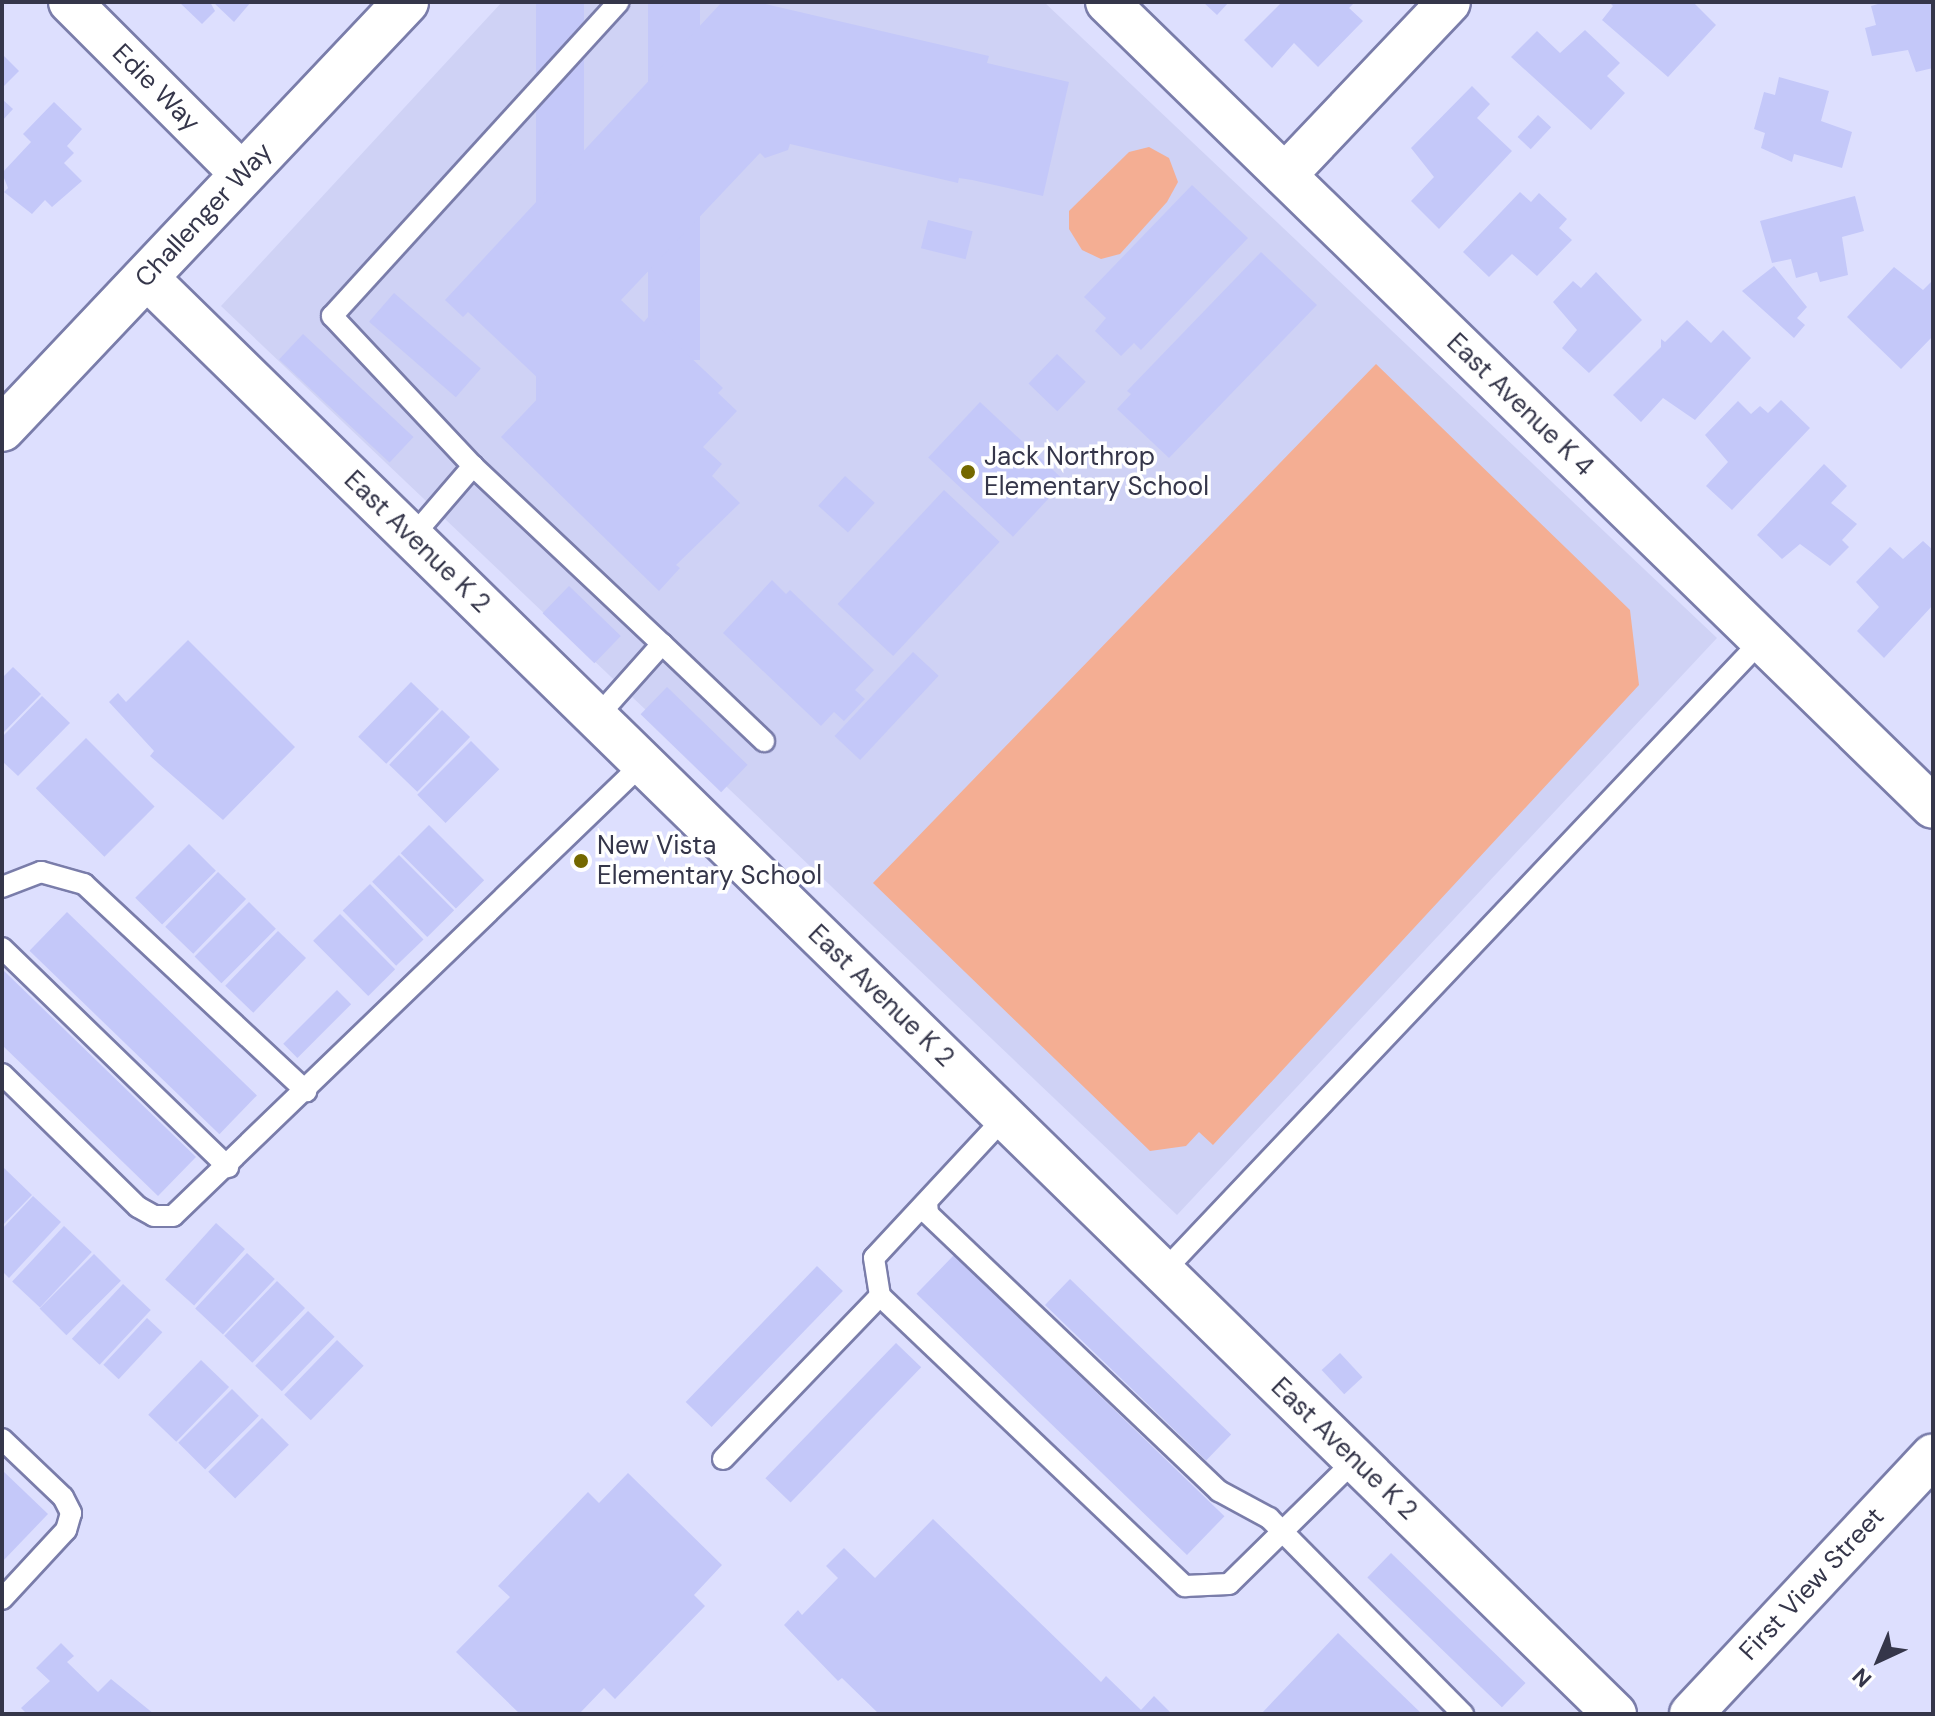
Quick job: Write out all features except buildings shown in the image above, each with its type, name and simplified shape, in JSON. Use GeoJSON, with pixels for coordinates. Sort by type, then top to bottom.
{"type":"FeatureCollection","features":[{"type":"Feature","properties":{"kind":"main road","name":"Challenger Way"},"geometry":{"type":"LineString","coordinates":[[2,429],[406,2]]}},
{"type":"Feature","properties":{"kind":"street","name":"Edie Way"},"geometry":{"type":"LineString","coordinates":[[70,2],[242,174]]}},
{"type":"Feature","properties":{"kind":"street","name":"East Avenue K 4"},"geometry":{"type":"LineString","coordinates":[[1107,2],[1933,807]]}},
{"type":"Feature","properties":{"kind":"street"},"geometry":{"type":"LineString","coordinates":[[1285,175],[1449,2]]}},
{"type":"Feature","properties":{"kind":"street","name":"East Avenue K 2"},"geometry":{"type":"LineString","coordinates":[[146,277],[1615,1714]]}},
{"type":"Feature","properties":{"kind":"street","name":"First View Street"},"geometry":{"type":"LineString","coordinates":[[1691,1714],[1933,1455]]}},
{"type":"Feature","properties":{"kind":"lane"},"geometry":{"type":"LineString","coordinates":[[619,2],[332,316],[473,466],[764,741]]}},
{"type":"Feature","properties":{"kind":"lane"},"geometry":{"type":"LineString","coordinates":[[412,537],[473,466]]}},
{"type":"Feature","properties":{"kind":"lane"},"geometry":{"type":"LineString","coordinates":[[1163,1272],[1762,640]]}},
{"type":"Feature","properties":{"kind":"lane"},"geometry":{"type":"LineString","coordinates":[[596,718],[662,644]]}},
{"type":"Feature","properties":{"kind":"lane"},"geometry":{"type":"LineString","coordinates":[[2,1074],[138,1207],[154,1216],[173,1216],[228,1167],[643,763]]}},
{"type":"Feature","properties":{"kind":"lane"},"geometry":{"type":"LineString","coordinates":[[2,887],[41,872],[84,884],[306,1091]]}},
{"type":"Feature","properties":{"kind":"lane"},"geometry":{"type":"LineString","coordinates":[[2,948],[228,1167]]}},
{"type":"Feature","properties":{"kind":"lane"},"geometry":{"type":"LineString","coordinates":[[1005,1117],[874,1258],[880,1296],[1185,1586],[1229,1584],[1285,1534],[1355,1460]]}},
{"type":"Feature","properties":{"kind":"lane"},"geometry":{"type":"LineString","coordinates":[[927,1202],[928,1214],[1219,1491],[1269,1518],[1463,1714]]}},
{"type":"Feature","properties":{"kind":"lane"},"geometry":{"type":"LineString","coordinates":[[723,1459],[880,1296]]}},
{"type":"Feature","properties":{"kind":"lane"},"geometry":{"type":"LineString","coordinates":[[2,1439],[63,1497],[71,1513],[66,1530],[2,1599]]}},
{"type":"Feature","properties":{"kind":"shaded area","name":"Jack Northrop Elementary School"},"geometry":{"type":"Polygon","coordinates":[[[502,2],[1044,2],[1717,638],[1177,1215],[221,306],[502,2]]]}},
{"type":"Feature","properties":{"kind":"shaded area"},"geometry":{"type":"Polygon","coordinates":[[[1149,147],[1169,158],[1178,182],[1167,202],[1120,254],[1101,259],[1082,250],[1069,229],[1069,211],[1129,152],[1149,147]]]}},
{"type":"Feature","properties":{"kind":"shaded area"},"geometry":{"type":"Polygon","coordinates":[[[1376,364],[1630,610],[1639,685],[1213,1145],[1199,1132],[1186,1146],[1150,1151],[873,883],[1376,364]]]}},
{"type":"Feature","properties":{"kind":"place","name":"Jack Northrop Elementary School"},"geometry":{"type":"Point","coordinates":[968,472]}},
{"type":"Feature","properties":{"kind":"place","name":"New Vista Elementary School"},"geometry":{"type":"Point","coordinates":[581,861]}}]}
